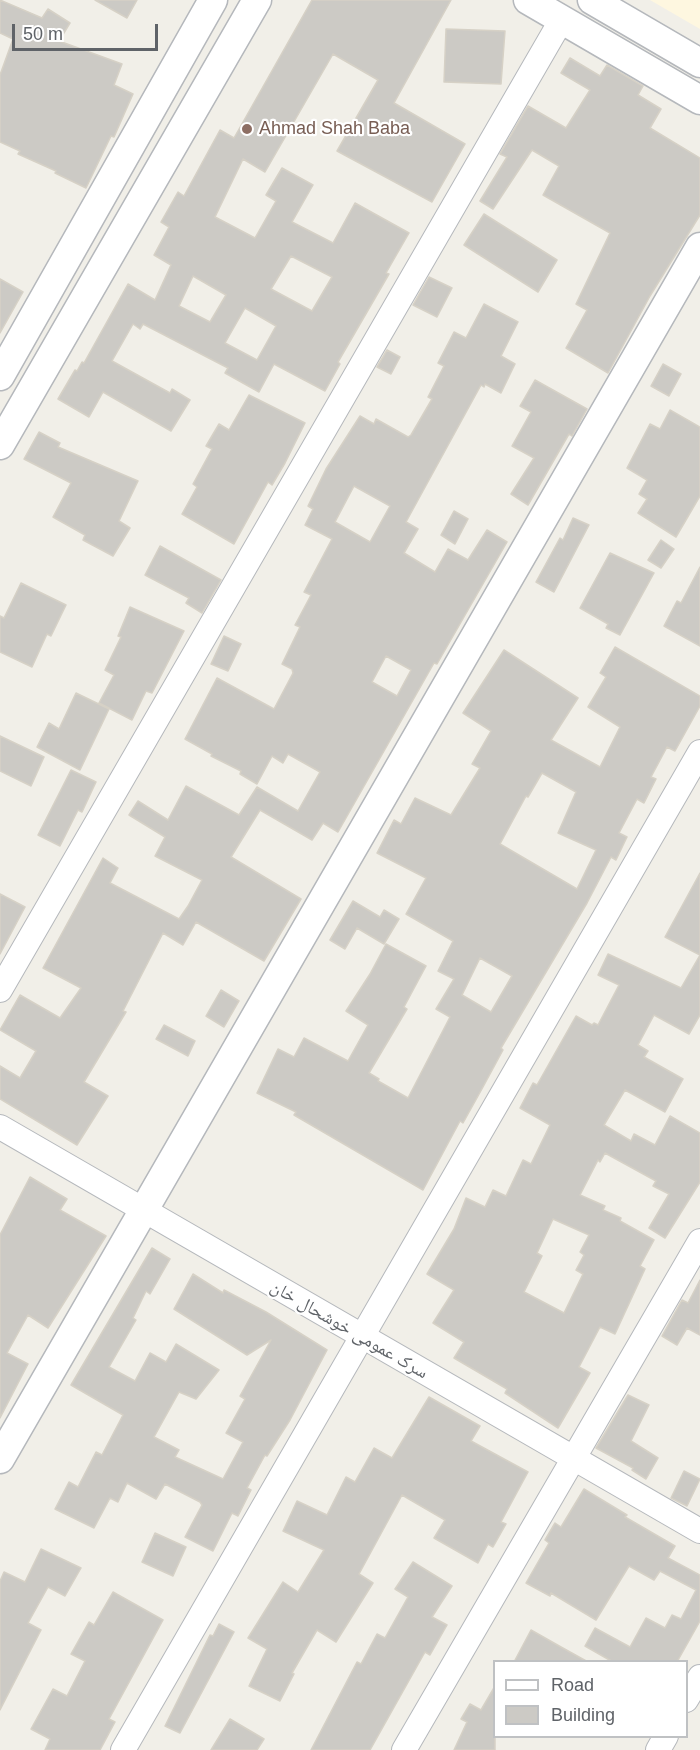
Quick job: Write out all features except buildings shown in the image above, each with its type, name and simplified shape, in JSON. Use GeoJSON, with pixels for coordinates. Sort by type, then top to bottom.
{"type":"FeatureCollection","features":[{"type":"Feature","properties":{"kind":"street"},"geometry":{"type":"LineString","coordinates":[[0,376],[213,0]]}},
{"type":"Feature","properties":{"kind":"street"},"geometry":{"type":"LineString","coordinates":[[0,445],[257,0]]}},
{"type":"Feature","properties":{"kind":"street"},"geometry":{"type":"LineString","coordinates":[[528,0],[700,100]]}},
{"type":"Feature","properties":{"kind":"street"},"geometry":{"type":"LineString","coordinates":[[592,0],[700,63]]}},
{"type":"Feature","properties":{"kind":"street"},"geometry":{"type":"LineString","coordinates":[[0,990],[562,18]]}},
{"type":"Feature","properties":{"kind":"street"},"geometry":{"type":"LineString","coordinates":[[0,1459],[700,247]]}},
{"type":"Feature","properties":{"kind":"street"},"geometry":{"type":"LineString","coordinates":[[123,1750],[700,752]]}},
{"type":"Feature","properties":{"kind":"street","name":"سرک عمومی خوشحال خان"},"geometry":{"type":"LineString","coordinates":[[0,1127],[700,1531]]}},
{"type":"Feature","properties":{"kind":"street"},"geometry":{"type":"LineString","coordinates":[[404,1750],[700,1241]]}},
{"type":"Feature","properties":{"kind":"street"},"geometry":{"type":"LineString","coordinates":[[688,1698],[700,1677]]}},
{"type":"Feature","properties":{"kind":"shaded area"},"geometry":{"type":"Polygon","coordinates":[[[650,0],[700,0],[700,29],[650,0]]]}},
{"type":"Feature","properties":{"kind":"place","name":"Ahmad Shah Baba"},"geometry":{"type":"Point","coordinates":[247,129]}}]}
